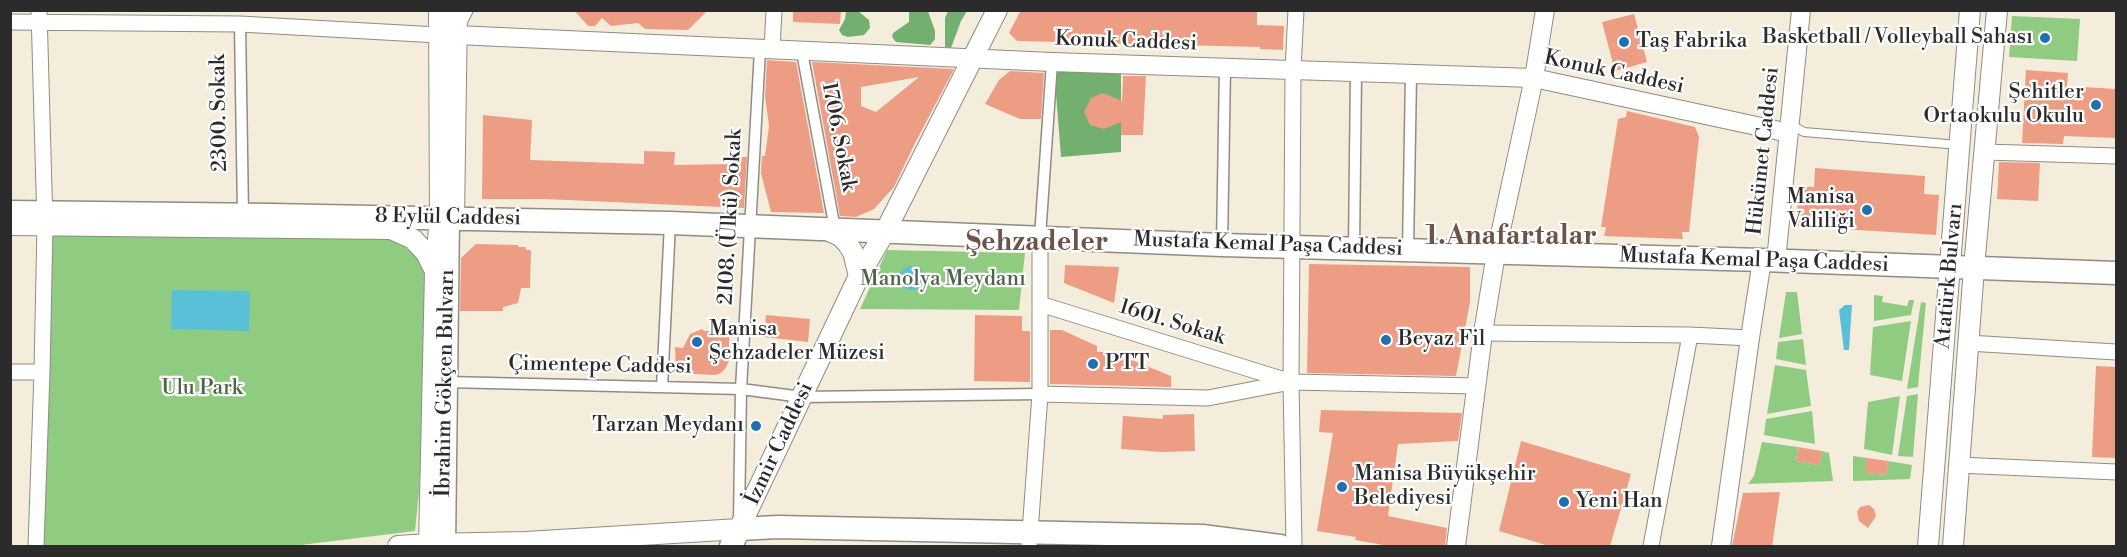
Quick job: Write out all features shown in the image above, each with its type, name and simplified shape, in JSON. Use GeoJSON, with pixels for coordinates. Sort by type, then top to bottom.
{"type":"FeatureCollection","features":[{"type":"Feature","properties":{"kind":"main road","name":"İbrahim Gökçen Bulvarı"},"geometry":{"type":"LineString","coordinates":[[432,545],[447,382],[447,36],[439,10]]}},
{"type":"Feature","properties":{"kind":"main road","name":"İbrahim Gökçen Bulvarı"},"geometry":{"type":"LineString","coordinates":[[447,36],[457,10]]}},
{"type":"Feature","properties":{"kind":"main road","name":"İzmir Caddesi"},"geometry":{"type":"LineString","coordinates":[[735,538],[860,276],[886,230],[997,10]]}},
{"type":"Feature","properties":{"kind":"main road","name":"Atatürk Bulvarı"},"geometry":{"type":"LineString","coordinates":[[1928,546],[1970,10]]}},
{"type":"Feature","properties":{"kind":"main road","name":"Atatürk Bulvarı"},"geometry":{"type":"LineString","coordinates":[[1953,546],[1974,268],[1997,10]]}},
{"type":"Feature","properties":{"kind":"main road"},"geometry":{"type":"LineString","coordinates":[[1960,147],[1985,153]]}},
{"type":"Feature","properties":{"kind":"main road","name":"8 Eylül Caddesi"},"geometry":{"type":"LineString","coordinates":[[10,212],[45,219],[243,215],[670,223],[886,230]]}},
{"type":"Feature","properties":{"kind":"main road"},"geometry":{"type":"LineString","coordinates":[[432,545],[435,271],[448,218]]}},
{"type":"Feature","properties":{"kind":"main road"},"geometry":{"type":"LineString","coordinates":[[10,225],[45,219],[392,229],[413,239],[426,253],[435,271]]}},
{"type":"Feature","properties":{"kind":"main road"},"geometry":{"type":"LineString","coordinates":[[830,229],[847,243],[853,252],[860,276]]}},
{"type":"Feature","properties":{"kind":"main road","name":"Mustafa Kemal Paşa Caddesi"},"geometry":{"type":"LineString","coordinates":[[886,230],[1222,244],[2116,273]]}},
{"type":"Feature","properties":{"kind":"main road"},"geometry":{"type":"LineString","coordinates":[[398,546],[735,538],[778,527],[1029,540],[1201,541],[1279,546]]}},
{"type":"Feature","properties":{"kind":"street"},"geometry":{"type":"LineString","coordinates":[[766,50],[774,10]]}},
{"type":"Feature","properties":{"kind":"street"},"geometry":{"type":"LineString","coordinates":[[1294,546],[1291,382],[1293,69],[1296,10]]}},
{"type":"Feature","properties":{"kind":"street"},"geometry":{"type":"LineString","coordinates":[[1456,546],[1483,333],[1496,253],[1534,78],[1545,10]]}},
{"type":"Feature","properties":{"kind":"street","name":"Hükümet Caddesi"},"geometry":{"type":"LineString","coordinates":[[1721,546],[1749,338],[1769,260],[1793,131],[1801,10]]}},
{"type":"Feature","properties":{"kind":"street","name":"Konuk Caddesi"},"geometry":{"type":"LineString","coordinates":[[10,22],[39,16],[240,17],[447,36],[973,59],[1534,78],[1793,131]]}},
{"type":"Feature","properties":{"kind":"street"},"geometry":{"type":"LineString","coordinates":[[36,546],[45,219],[39,16]]}},
{"type":"Feature","properties":{"kind":"street","name":"2300. Sokak"},"geometry":{"type":"LineString","coordinates":[[240,17],[243,215]]}},
{"type":"Feature","properties":{"kind":"street","name":"2108. (Ülkü) Sokak"},"geometry":{"type":"LineString","coordinates":[[735,538],[751,226],[766,50]]}},
{"type":"Feature","properties":{"kind":"street","name":"1706. Sokak"},"geometry":{"type":"LineString","coordinates":[[802,52],[830,229]]}},
{"type":"Feature","properties":{"kind":"street"},"geometry":{"type":"LineString","coordinates":[[1029,540],[1040,394],[1040,237],[1052,62]]}},
{"type":"Feature","properties":{"kind":"street"},"geometry":{"type":"LineString","coordinates":[[1222,244],[1225,67]]}},
{"type":"Feature","properties":{"kind":"street"},"geometry":{"type":"LineString","coordinates":[[1354,248],[1356,72]]}},
{"type":"Feature","properties":{"kind":"street"},"geometry":{"type":"LineString","coordinates":[[1408,250],[1411,74]]}},
{"type":"Feature","properties":{"kind":"street"},"geometry":{"type":"LineString","coordinates":[[1985,153],[2116,156]]}},
{"type":"Feature","properties":{"kind":"street"},"geometry":{"type":"LineString","coordinates":[[662,387],[670,223]]}},
{"type":"Feature","properties":{"kind":"street","name":"1601. Sokak"},"geometry":{"type":"LineString","coordinates":[[1040,304],[1291,382]]}},
{"type":"Feature","properties":{"kind":"street"},"geometry":{"type":"LineString","coordinates":[[1483,333],[1690,335],[1749,338]]}},
{"type":"Feature","properties":{"kind":"street"},"geometry":{"type":"LineString","coordinates":[[1651,546],[1690,335]]}},
{"type":"Feature","properties":{"kind":"street"},"geometry":{"type":"LineString","coordinates":[[1968,343],[2116,352]]}},
{"type":"Feature","properties":{"kind":"street"},"geometry":{"type":"LineString","coordinates":[[10,372],[42,372]]}},
{"type":"Feature","properties":{"kind":"street","name":"Çimentepe Caddesi"},"geometry":{"type":"LineString","coordinates":[[447,382],[741,389],[802,397],[1040,394]]}},
{"type":"Feature","properties":{"kind":"street"},"geometry":{"type":"LineString","coordinates":[[1040,394],[1208,398],[1291,382],[1477,386]]}},
{"type":"Feature","properties":{"kind":"street"},"geometry":{"type":"LineString","coordinates":[[1958,465],[2116,472]]}},
{"type":"Feature","properties":{"kind":"lane"},"geometry":{"type":"LineString","coordinates":[[447,36],[469,10]]}},
{"type":"Feature","properties":{"kind":"lane"},"geometry":{"type":"LineString","coordinates":[[1793,131],[1960,147]]}},
{"type":"Feature","properties":{"kind":"green space"},"geometry":{"type":"Polygon","coordinates":[[[846,11],[858,11],[869,20],[870,28],[864,35],[848,37],[842,35],[839,30],[845,19],[846,11]]]}},
{"type":"Feature","properties":{"kind":"green space"},"geometry":{"type":"Polygon","coordinates":[[[909,11],[928,11],[935,31],[935,39],[930,45],[896,42],[892,37],[893,33],[909,22],[909,11]]]}},
{"type":"Feature","properties":{"kind":"green space"},"geometry":{"type":"Polygon","coordinates":[[[948,11],[967,11],[951,48],[945,47],[945,18],[948,11]]]}},
{"type":"Feature","properties":{"kind":"green space","name":"Basketball / Volleyball Sahası"},"geometry":{"type":"Polygon","coordinates":[[[2012,16],[2080,19],[2077,61],[2009,57],[2012,16]]]}},
{"type":"Feature","properties":{"kind":"green space"},"geometry":{"type":"Polygon","coordinates":[[[1054,69],[1121,73],[1121,152],[1061,157],[1054,69]]]}},
{"type":"Feature","properties":{"kind":"green space","name":"Ulu Park"},"geometry":{"type":"Polygon","coordinates":[[[48,228],[387,235],[417,256],[427,274],[425,382],[415,531],[293,546],[36,546],[48,228]]]}},
{"type":"Feature","properties":{"kind":"green space","name":"Manolya Meydanı"},"geometry":{"type":"Polygon","coordinates":[[[887,250],[1025,253],[1019,310],[860,309],[887,250]]]}},
{"type":"Feature","properties":{"kind":"green space"},"geometry":{"type":"Polygon","coordinates":[[[1786,292],[1797,292],[1802,334],[1779,338],[1786,292]]]}},
{"type":"Feature","properties":{"kind":"green space"},"geometry":{"type":"Polygon","coordinates":[[[1874,295],[1883,296],[1882,302],[1907,306],[1909,300],[1914,300],[1911,315],[1874,321],[1874,295]]]}},
{"type":"Feature","properties":{"kind":"green space"},"geometry":{"type":"Polygon","coordinates":[[[1921,302],[1926,303],[1918,387],[1907,389],[1921,302]]]}},
{"type":"Feature","properties":{"kind":"green space"},"geometry":{"type":"Polygon","coordinates":[[[1911,321],[1902,381],[1870,375],[1873,327],[1911,321]]]}},
{"type":"Feature","properties":{"kind":"green space"},"geometry":{"type":"Polygon","coordinates":[[[1803,339],[1806,365],[1776,359],[1778,342],[1803,339]]]}},
{"type":"Feature","properties":{"kind":"green space"},"geometry":{"type":"Polygon","coordinates":[[[1775,365],[1806,370],[1811,406],[1767,414],[1775,365]]]}},
{"type":"Feature","properties":{"kind":"green space"},"geometry":{"type":"Polygon","coordinates":[[[1918,394],[1913,457],[1898,456],[1907,396],[1918,394]]]}},
{"type":"Feature","properties":{"kind":"green space"},"geometry":{"type":"Polygon","coordinates":[[[1900,396],[1892,455],[1864,449],[1868,402],[1900,396]]]}},
{"type":"Feature","properties":{"kind":"green space"},"geometry":{"type":"Polygon","coordinates":[[[1812,411],[1815,444],[1764,435],[1766,419],[1812,411]]]}},
{"type":"Feature","properties":{"kind":"green space"},"geometry":{"type":"Polygon","coordinates":[[[1762,442],[1798,447],[1796,461],[1819,465],[1822,451],[1829,453],[1833,481],[1748,484],[1754,476],[1762,442]]]}},
{"type":"Feature","properties":{"kind":"green space"},"geometry":{"type":"Polygon","coordinates":[[[1853,456],[1867,458],[1866,473],[1886,475],[1888,461],[1912,465],[1910,479],[1853,481],[1853,456]]]}},
{"type":"Feature","properties":{"kind":"water"},"geometry":{"type":"Polygon","coordinates":[[[907,266],[917,266],[924,273],[924,283],[917,290],[907,290],[900,283],[900,273],[907,266]]]}},
{"type":"Feature","properties":{"kind":"water"},"geometry":{"type":"Polygon","coordinates":[[[172,290],[250,291],[249,331],[171,329],[172,290]]]}},
{"type":"Feature","properties":{"kind":"water"},"geometry":{"type":"Polygon","coordinates":[[[1845,305],[1852,305],[1849,350],[1844,350],[1839,310],[1845,305]]]}},
{"type":"Feature","properties":{"kind":"building"},"geometry":{"type":"Polygon","coordinates":[[[574,10],[708,10],[688,30],[645,29],[638,23],[611,26],[602,18],[595,26],[588,26],[574,10]]]}},
{"type":"Feature","properties":{"kind":"building"},"geometry":{"type":"Polygon","coordinates":[[[793,10],[841,10],[840,24],[793,22],[793,10]]]}},
{"type":"Feature","properties":{"kind":"building"},"geometry":{"type":"Polygon","coordinates":[[[1021,10],[1257,10],[1257,25],[1284,26],[1283,50],[1260,49],[1260,47],[1017,41],[1009,33],[1021,10]]]}},
{"type":"Feature","properties":{"kind":"building","name":"Taş Fabrika"},"geometry":{"type":"Polygon","coordinates":[[[1634,14],[1647,62],[1615,71],[1602,22],[1634,14]]]}},
{"type":"Feature","properties":{"kind":"building"},"geometry":{"type":"Polygon","coordinates":[[[767,60],[796,62],[824,213],[771,212],[761,173],[762,156],[765,156],[769,126],[765,96],[767,60]]]}},
{"type":"Feature","properties":{"kind":"building"},"geometry":{"type":"Polygon","coordinates":[[[812,62],[954,69],[894,187],[874,209],[856,217],[840,216],[812,62]],[[919,77],[861,87],[861,106],[876,112],[919,77]]]}},
{"type":"Feature","properties":{"kind":"building"},"geometry":{"type":"Polygon","coordinates":[[[2026,70],[2068,73],[2067,86],[2116,89],[2116,138],[2064,136],[2063,144],[2022,143],[2026,70]]]}},
{"type":"Feature","properties":{"kind":"building"},"geometry":{"type":"Polygon","coordinates":[[[1010,71],[1044,73],[1041,119],[1020,119],[985,104],[999,80],[1010,71]]]}},
{"type":"Feature","properties":{"kind":"building"},"geometry":{"type":"Polygon","coordinates":[[[1123,76],[1146,76],[1143,135],[1121,135],[1121,122],[1104,129],[1090,125],[1084,112],[1091,98],[1103,93],[1122,101],[1123,76]]]}},
{"type":"Feature","properties":{"kind":"building"},"geometry":{"type":"Polygon","coordinates":[[[1627,111],[1695,127],[1699,137],[1689,232],[1682,232],[1683,239],[1604,236],[1606,227],[1601,227],[1618,119],[1626,117],[1627,111]]]}},
{"type":"Feature","properties":{"kind":"building"},"geometry":{"type":"Polygon","coordinates":[[[483,115],[532,120],[530,160],[644,164],[644,151],[675,152],[674,165],[731,164],[731,157],[747,157],[744,208],[545,199],[482,199],[483,115]]]}},
{"type":"Feature","properties":{"kind":"building"},"geometry":{"type":"Polygon","coordinates":[[[1999,162],[2040,163],[2038,201],[1997,199],[1999,162]]]}},
{"type":"Feature","properties":{"kind":"building","name":"Manisa Valiliği"},"geometry":{"type":"Polygon","coordinates":[[[1815,168],[1925,176],[1924,194],[1939,195],[1936,235],[1796,226],[1799,186],[1814,187],[1815,168]]]}},
{"type":"Feature","properties":{"kind":"building"},"geometry":{"type":"Polygon","coordinates":[[[476,244],[518,245],[518,247],[531,250],[530,288],[521,288],[518,303],[503,307],[503,311],[460,311],[461,258],[476,244]]]}},
{"type":"Feature","properties":{"kind":"building","name":"Beyaz Fil"},"geometry":{"type":"Polygon","coordinates":[[[1309,264],[1470,267],[1470,302],[1456,376],[1307,373],[1309,264]]]}},
{"type":"Feature","properties":{"kind":"building"},"geometry":{"type":"Polygon","coordinates":[[[1065,265],[1119,267],[1114,303],[1064,283],[1065,265]]]}},
{"type":"Feature","properties":{"kind":"building"},"geometry":{"type":"Polygon","coordinates":[[[766,315],[810,319],[808,342],[764,337],[766,315]]]}},
{"type":"Feature","properties":{"kind":"building"},"geometry":{"type":"Polygon","coordinates":[[[975,315],[1022,316],[1022,331],[1030,331],[1030,382],[974,381],[975,315]]]}},
{"type":"Feature","properties":{"kind":"building"},"geometry":{"type":"Polygon","coordinates":[[[702,329],[704,331],[729,331],[729,361],[725,369],[715,375],[676,373],[675,347],[683,348],[690,334],[702,329]]]}},
{"type":"Feature","properties":{"kind":"building","name":"PTT"},"geometry":{"type":"Polygon","coordinates":[[[1050,330],[1062,330],[1097,346],[1097,352],[1113,352],[1171,376],[1171,387],[1050,384],[1050,330]]]}},
{"type":"Feature","properties":{"kind":"building"},"geometry":{"type":"Polygon","coordinates":[[[2096,366],[2116,367],[2116,458],[2092,457],[2096,366]]]}},
{"type":"Feature","properties":{"kind":"building"},"geometry":{"type":"Polygon","coordinates":[[[1321,410],[1462,413],[1458,441],[1398,444],[1388,516],[1447,528],[1445,546],[1389,546],[1355,540],[1356,537],[1317,531],[1333,433],[1319,432],[1321,410]]]}},
{"type":"Feature","properties":{"kind":"building"},"geometry":{"type":"Polygon","coordinates":[[[1194,414],[1195,451],[1162,452],[1121,449],[1123,416],[1163,419],[1163,415],[1194,414]]]}},
{"type":"Feature","properties":{"kind":"building","name":"Yeni Han"},"geometry":{"type":"Polygon","coordinates":[[[1521,441],[1631,474],[1610,546],[1549,546],[1499,531],[1521,441]]]}},
{"type":"Feature","properties":{"kind":"building"},"geometry":{"type":"Polygon","coordinates":[[[1798,447],[1822,451],[1819,465],[1796,461],[1798,447]]]}},
{"type":"Feature","properties":{"kind":"building"},"geometry":{"type":"Polygon","coordinates":[[[1867,458],[1888,461],[1886,475],[1865,473],[1867,458]]]}},
{"type":"Feature","properties":{"kind":"building"},"geometry":{"type":"Polygon","coordinates":[[[1780,492],[1772,546],[1732,546],[1743,493],[1780,492]]]}},
{"type":"Feature","properties":{"kind":"building"},"geometry":{"type":"Polygon","coordinates":[[[1869,505],[1874,509],[1876,516],[1868,528],[1859,521],[1857,512],[1860,507],[1869,505]]]}},
{"type":"Feature","properties":{"kind":"place","name":"Basketball / Volleyball Sahası"},"geometry":{"type":"Point","coordinates":[2045,38]}},
{"type":"Feature","properties":{"kind":"place","name":"Taş Fabrika"},"geometry":{"type":"Point","coordinates":[1624,42]}},
{"type":"Feature","properties":{"kind":"place","name":"Şehitler Ortaokulu Okulu"},"geometry":{"type":"Point","coordinates":[2096,105]}},
{"type":"Feature","properties":{"kind":"place","name":"Manisa Valiliği"},"geometry":{"type":"Point","coordinates":[1867,210]}},
{"type":"Feature","properties":{"kind":"place","name":"Beyaz Fil"},"geometry":{"type":"Point","coordinates":[1386,340]}},
{"type":"Feature","properties":{"kind":"place","name":"Manisa Şehzadeler Müzesi"},"geometry":{"type":"Point","coordinates":[697,342]}},
{"type":"Feature","properties":{"kind":"place","name":"PTT"},"geometry":{"type":"Point","coordinates":[1093,364]}},
{"type":"Feature","properties":{"kind":"place","name":"Tarzan Meydanı"},"geometry":{"type":"Point","coordinates":[756,426]}},
{"type":"Feature","properties":{"kind":"place","name":"Manisa Büyükşehir Belediyesi"},"geometry":{"type":"Point","coordinates":[1342,487]}},
{"type":"Feature","properties":{"kind":"place","name":"Yeni Han"},"geometry":{"type":"Point","coordinates":[1564,502]}},
{"type":"Feature","properties":{"kind":"district","name":"1.Anafartalar"},"geometry":{"type":"Point","coordinates":[1511,238]}},
{"type":"Feature","properties":{"kind":"district","name":"Şehzadeler"},"geometry":{"type":"Point","coordinates":[1037,244]}}]}
